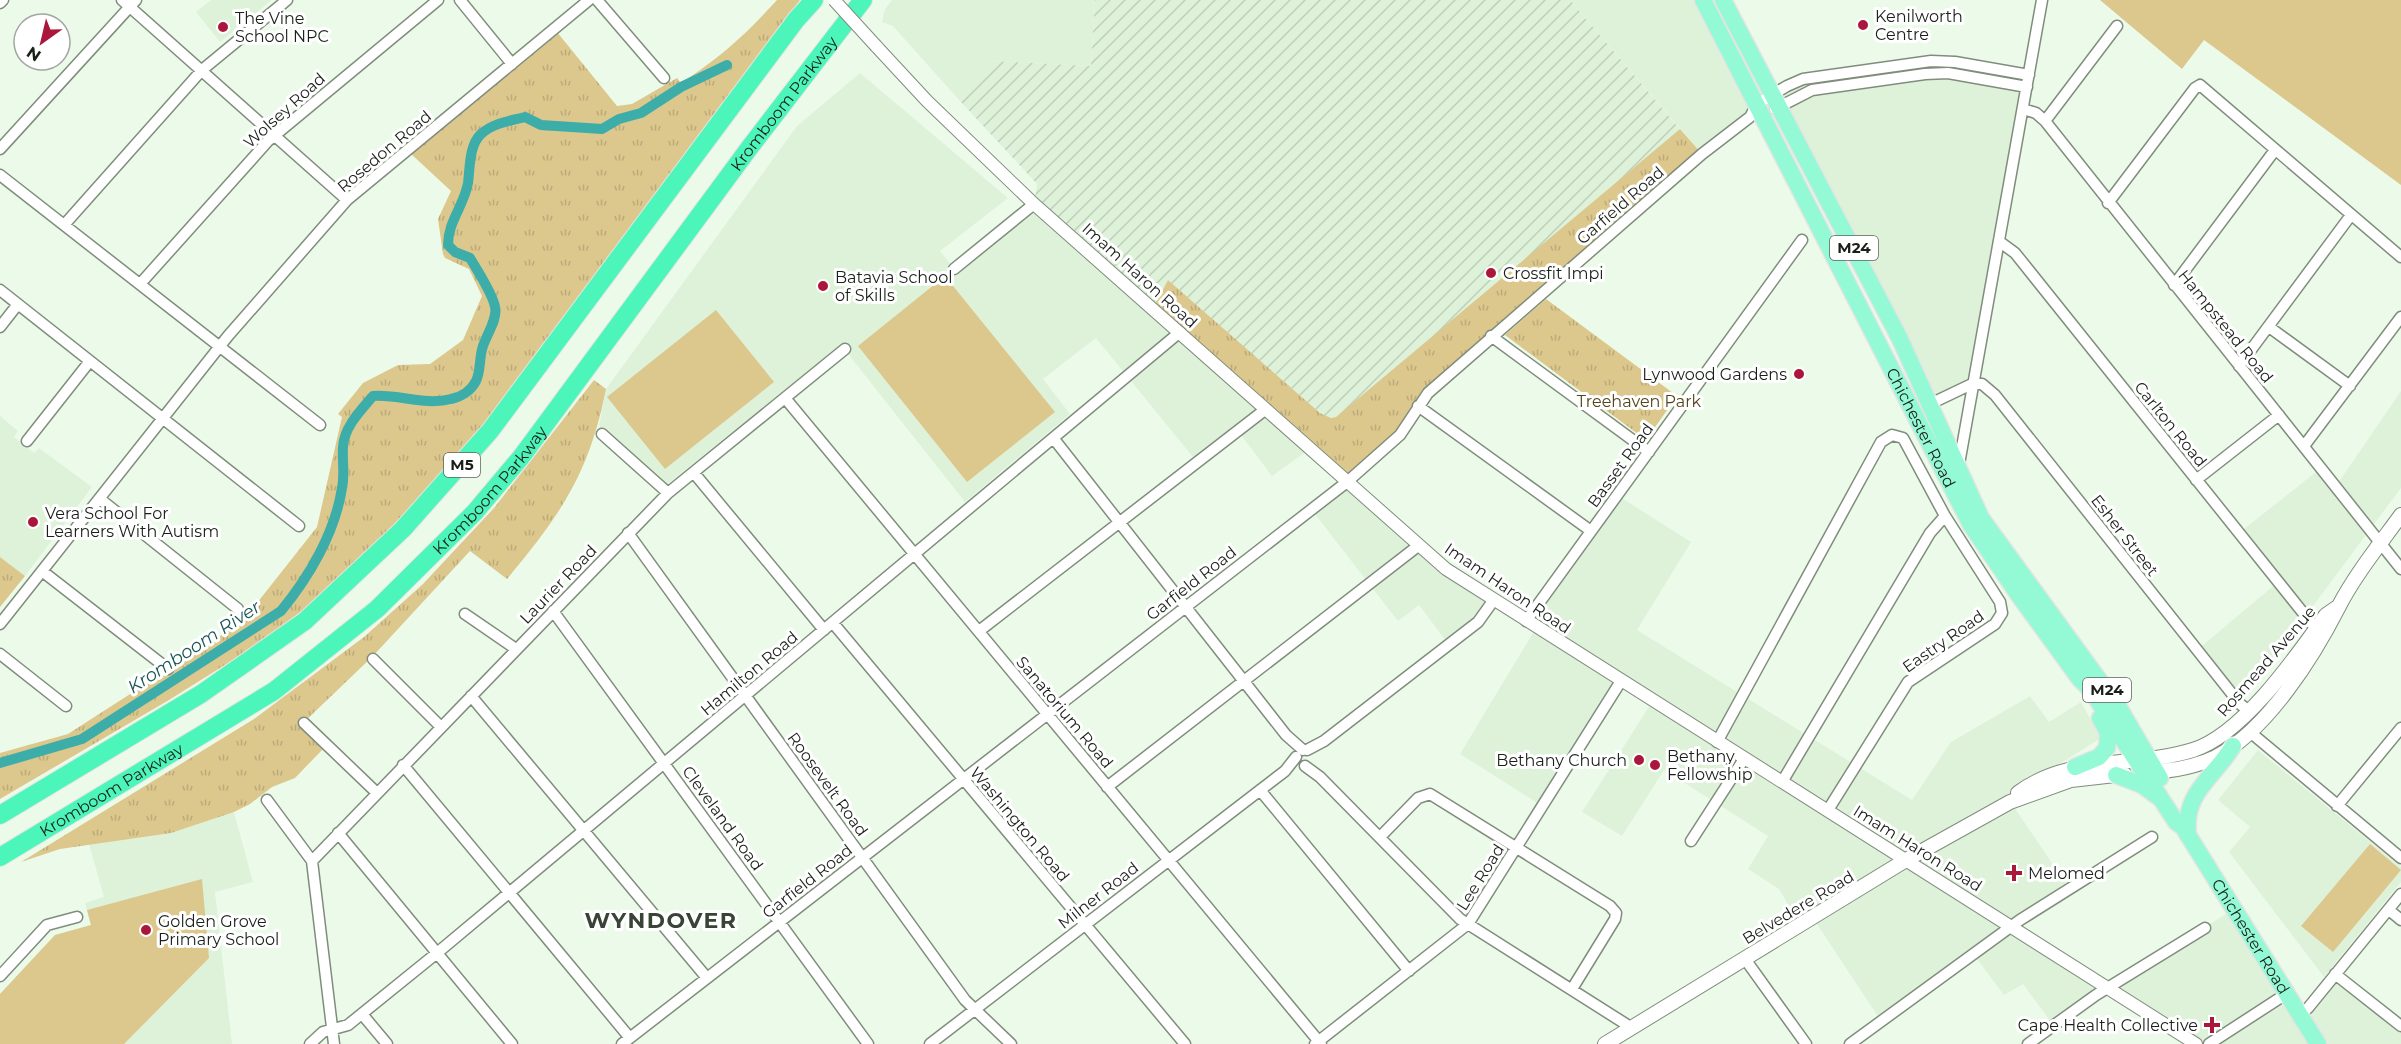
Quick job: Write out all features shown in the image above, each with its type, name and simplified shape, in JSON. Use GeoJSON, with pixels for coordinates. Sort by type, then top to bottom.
{"type":"FeatureCollection","features":[{"type":"Feature","properties":{"kind":"highway","name":"M5"},"geometry":{"type":"LineString","coordinates":[[0,815],[201,694],[305,621],[403,530],[490,431],[811,0]]}},
{"type":"Feature","properties":{"kind":"highway","name":"Kromboom Parkway"},"geometry":{"type":"LineString","coordinates":[[0,857],[274,691],[377,609],[475,512],[522,456],[750,147],[862,0]]}},
{"type":"Feature","properties":{"kind":"main road","name":"Chichester Road"},"geometry":{"type":"LineString","coordinates":[[1703,0],[1757,112],[1971,525],[2079,678],[2091,690],[2147,765],[2180,813],[2185,831]]}},
{"type":"Feature","properties":{"kind":"main road","name":"Chichester Road"},"geometry":{"type":"LineString","coordinates":[[1723,0],[1839,219],[1930,404],[1959,471],[1989,531],[2101,682],[2176,822],[2185,831],[2318,1044]]}},
{"type":"Feature","properties":{"kind":"main road","name":"Rosmead Avenue"},"geometry":{"type":"LineString","coordinates":[[2147,765],[2193,766],[2234,746],[2250,732],[2292,682],[2401,515]]}},
{"type":"Feature","properties":{"kind":"main road","name":"Rosmead Avenue"},"geometry":{"type":"LineString","coordinates":[[2147,765],[2206,745],[2230,730],[2249,711],[2326,615],[2340,606]]}},
{"type":"Feature","properties":{"kind":"main road"},"geometry":{"type":"LineString","coordinates":[[2075,767],[2099,757],[2107,748],[2109,741],[2106,729],[2079,678]]}},
{"type":"Feature","properties":{"kind":"main road"},"geometry":{"type":"LineString","coordinates":[[2249,711],[2263,708],[2292,682]]}},
{"type":"Feature","properties":{"kind":"main road"},"geometry":{"type":"LineString","coordinates":[[2185,831],[2187,812],[2192,798],[2234,746]]}},
{"type":"Feature","properties":{"kind":"main road","name":"Belvedere Road"},"geometry":{"type":"LineString","coordinates":[[1605,1044],[1906,860],[2010,801],[2032,784],[2057,772],[2075,767],[2147,765]]}},
{"type":"Feature","properties":{"kind":"main road","name":"Belvedere Road"},"geometry":{"type":"LineString","coordinates":[[2010,801],[2065,781],[2116,775],[2147,765]]}},
{"type":"Feature","properties":{"kind":"main road"},"geometry":{"type":"LineString","coordinates":[[2116,775],[2142,785],[2168,807]]}},
{"type":"Feature","properties":{"kind":"street"},"geometry":{"type":"LineString","coordinates":[[64,225],[202,70],[287,0]]}},
{"type":"Feature","properties":{"kind":"street","name":"Wolsey Road"},"geometry":{"type":"LineString","coordinates":[[140,284],[275,134],[438,0]]}},
{"type":"Feature","properties":{"kind":"street"},"geometry":{"type":"LineString","coordinates":[[460,0],[512,63]]}},
{"type":"Feature","properties":{"kind":"street","name":"Rosedon Road"},"geometry":{"type":"LineString","coordinates":[[0,624],[220,347],[347,200],[589,0]]}},
{"type":"Feature","properties":{"kind":"street"},"geometry":{"type":"LineString","coordinates":[[597,0],[664,78]]}},
{"type":"Feature","properties":{"kind":"street","name":"Imam Haron Road"},"geometry":{"type":"LineString","coordinates":[[834,0],[927,101],[1034,204],[1446,569],[1493,601],[2109,987],[2196,1044]]}},
{"type":"Feature","properties":{"kind":"street"},"geometry":{"type":"LineString","coordinates":[[1959,471],[1961,448],[2042,0]]}},
{"type":"Feature","properties":{"kind":"street"},"geometry":{"type":"LineString","coordinates":[[0,149],[129,2],[347,200]]}},
{"type":"Feature","properties":{"kind":"street"},"geometry":{"type":"LineString","coordinates":[[2045,122],[2117,26]]}},
{"type":"Feature","properties":{"kind":"street","name":"Garfield Road"},"geometry":{"type":"LineString","coordinates":[[626,1041],[1347,482],[1400,435],[1428,393],[1491,336],[1702,154],[1803,79],[1931,61],[1954,62],[2029,75]]}},
{"type":"Feature","properties":{"kind":"street","name":"Garfield Road"},"geometry":{"type":"LineString","coordinates":[[1775,101],[1818,88],[1937,73],[2027,87]]}},
{"type":"Feature","properties":{"kind":"street"},"geometry":{"type":"LineString","coordinates":[[2108,202],[2198,84],[2401,257]]}},
{"type":"Feature","properties":{"kind":"street","name":"Hampstead Road"},"geometry":{"type":"LineString","coordinates":[[2023,109],[2036,113],[2045,122],[2401,569]]}},
{"type":"Feature","properties":{"kind":"street"},"geometry":{"type":"LineString","coordinates":[[2174,285],[2275,150]]}},
{"type":"Feature","properties":{"kind":"street"},"geometry":{"type":"LineString","coordinates":[[0,175],[320,425]]}},
{"type":"Feature","properties":{"kind":"street"},"geometry":{"type":"LineString","coordinates":[[954,269],[1034,204]]}},
{"type":"Feature","properties":{"kind":"street"},"geometry":{"type":"LineString","coordinates":[[2239,366],[2351,215]]}},
{"type":"Feature","properties":{"kind":"street","name":"Basset Road"},"geometry":{"type":"LineString","coordinates":[[1526,621],[1802,240]]}},
{"type":"Feature","properties":{"kind":"street","name":"Carlton Road"},"geometry":{"type":"LineString","coordinates":[[2000,242],[2015,253],[2316,628]]}},
{"type":"Feature","properties":{"kind":"street"},"geometry":{"type":"LineString","coordinates":[[0,290],[300,526]]}},
{"type":"Feature","properties":{"kind":"street"},"geometry":{"type":"LineString","coordinates":[[0,327],[18,304]]}},
{"type":"Feature","properties":{"kind":"street"},"geometry":{"type":"LineString","coordinates":[[2304,446],[2401,318]]}},
{"type":"Feature","properties":{"kind":"street"},"geometry":{"type":"LineString","coordinates":[[2269,327],[2350,386]]}},
{"type":"Feature","properties":{"kind":"street","name":"Hamilton Road"},"geometry":{"type":"LineString","coordinates":[[310,1044],[323,1032],[348,1025],[437,953],[1180,332]]}},
{"type":"Feature","properties":{"kind":"street"},"geometry":{"type":"LineString","coordinates":[[1491,336],[1649,452]]}},
{"type":"Feature","properties":{"kind":"street","name":"Laurier Road"},"geometry":{"type":"LineString","coordinates":[[312,861],[668,493],[845,350]]}},
{"type":"Feature","properties":{"kind":"street"},"geometry":{"type":"LineString","coordinates":[[27,441],[90,361]]}},
{"type":"Feature","properties":{"kind":"street"},"geometry":{"type":"LineString","coordinates":[[1930,404],[1974,383]]}},
{"type":"Feature","properties":{"kind":"street","name":"Esher Street"},"geometry":{"type":"LineString","coordinates":[[1974,383],[1982,384],[1995,395],[2240,704],[2249,711]]}},
{"type":"Feature","properties":{"kind":"street","name":"Sanatorium Road"},"geometry":{"type":"LineString","coordinates":[[785,399],[1169,860],[1318,1043]]}},
{"type":"Feature","properties":{"kind":"street"},"geometry":{"type":"LineString","coordinates":[[1418,406],[1591,531]]}},
{"type":"Feature","properties":{"kind":"street"},"geometry":{"type":"LineString","coordinates":[[979,631],[1266,409]]}},
{"type":"Feature","properties":{"kind":"street"},"geometry":{"type":"LineString","coordinates":[[2196,480],[2279,415]]}},
{"type":"Feature","properties":{"kind":"street"},"geometry":{"type":"LineString","coordinates":[[602,434],[668,493]]}},
{"type":"Feature","properties":{"kind":"street","name":"Eastry Road"},"geometry":{"type":"LineString","coordinates":[[1717,742],[1881,442],[1887,437],[1896,435],[1903,438],[1910,447],[1945,516],[2001,604],[2001,617],[1995,624],[1908,682],[1828,810]]}},
{"type":"Feature","properties":{"kind":"street"},"geometry":{"type":"LineString","coordinates":[[1054,439],[1320,777],[1468,924],[1632,1028]]}},
{"type":"Feature","properties":{"kind":"street","name":"Washington Road"},"geometry":{"type":"LineString","coordinates":[[694,473],[963,779],[1185,1044]]}},
{"type":"Feature","properties":{"kind":"street"},"geometry":{"type":"LineString","coordinates":[[100,499],[238,609]]}},
{"type":"Feature","properties":{"kind":"street"},"geometry":{"type":"LineString","coordinates":[[1782,782],[1930,533],[1945,516]]}},
{"type":"Feature","properties":{"kind":"street","name":"Roosevelt Road"},"geometry":{"type":"LineString","coordinates":[[628,533],[973,1011],[1011,1044]]}},
{"type":"Feature","properties":{"kind":"street"},"geometry":{"type":"LineString","coordinates":[[1107,787],[1418,546]]}},
{"type":"Feature","properties":{"kind":"street"},"geometry":{"type":"LineString","coordinates":[[42,571],[168,669]]}},
{"type":"Feature","properties":{"kind":"street","name":"Milner Road"},"geometry":{"type":"LineString","coordinates":[[930,1044],[1304,758],[1482,618],[1493,601]]}},
{"type":"Feature","properties":{"kind":"street","name":"Cleveland Road"},"geometry":{"type":"LineString","coordinates":[[553,611],[868,1044]]}},
{"type":"Feature","properties":{"kind":"street"},"geometry":{"type":"LineString","coordinates":[[465,614],[516,649]]}},
{"type":"Feature","properties":{"kind":"street"},"geometry":{"type":"LineString","coordinates":[[0,654],[66,706]]}},
{"type":"Feature","properties":{"kind":"street"},"geometry":{"type":"LineString","coordinates":[[373,659],[441,727]]}},
{"type":"Feature","properties":{"kind":"street","name":"Lee Road"},"geometry":{"type":"LineString","coordinates":[[1318,1043],[1468,924],[1621,681]]}},
{"type":"Feature","properties":{"kind":"street"},"geometry":{"type":"LineString","coordinates":[[471,696],[707,978]]}},
{"type":"Feature","properties":{"kind":"street"},"geometry":{"type":"LineString","coordinates":[[304,723],[377,793]]}},
{"type":"Feature","properties":{"kind":"street"},"geometry":{"type":"LineString","coordinates":[[2337,806],[2401,728]]}},
{"type":"Feature","properties":{"kind":"street"},"geometry":{"type":"LineString","coordinates":[[2250,732],[2401,858]]}},
{"type":"Feature","properties":{"kind":"street"},"geometry":{"type":"LineString","coordinates":[[1691,841],[1744,759]]}},
{"type":"Feature","properties":{"kind":"street"},"geometry":{"type":"LineString","coordinates":[[403,765],[510,892],[626,1041]]}},
{"type":"Feature","properties":{"kind":"street"},"geometry":{"type":"LineString","coordinates":[[1260,790],[1409,970]]}},
{"type":"Feature","properties":{"kind":"street"},"geometry":{"type":"LineString","coordinates":[[1380,837],[1418,798],[1430,794],[1610,906],[1616,913],[1615,919],[1572,989]]}},
{"type":"Feature","properties":{"kind":"street"},"geometry":{"type":"LineString","coordinates":[[267,800],[312,861],[334,1044]]}},
{"type":"Feature","properties":{"kind":"street"},"geometry":{"type":"LineString","coordinates":[[338,833],[512,1044]]}},
{"type":"Feature","properties":{"kind":"street"},"geometry":{"type":"LineString","coordinates":[[1850,1044],[2011,927],[2152,837]]}},
{"type":"Feature","properties":{"kind":"street"},"geometry":{"type":"LineString","coordinates":[[2299,1014],[2308,1008],[2401,894]]}},
{"type":"Feature","properties":{"kind":"street"},"geometry":{"type":"LineString","coordinates":[[2389,910],[2401,920]]}},
{"type":"Feature","properties":{"kind":"street"},"geometry":{"type":"LineString","coordinates":[[0,976],[47,925],[77,917]]}},
{"type":"Feature","properties":{"kind":"street"},"geometry":{"type":"LineString","coordinates":[[2028,1044],[2109,987],[2205,928]]}},
{"type":"Feature","properties":{"kind":"street"},"geometry":{"type":"LineString","coordinates":[[1745,959],[1806,1044]]}},
{"type":"Feature","properties":{"kind":"street"},"geometry":{"type":"LineString","coordinates":[[2335,974],[2401,1026]]}},
{"type":"Feature","properties":{"kind":"street"},"geometry":{"type":"LineString","coordinates":[[2209,1044],[2286,994]]}},
{"type":"Feature","properties":{"kind":"street"},"geometry":{"type":"LineString","coordinates":[[362,1014],[387,1044]]}},
{"type":"Feature","properties":{"kind":"shaded area","name":"The Vine School NPC"},"geometry":{"type":"Polygon","coordinates":[[[211,0],[272,0],[220,42],[196,12],[211,0]]]}},
{"type":"Feature","properties":{"kind":"shaded area"},"geometry":{"type":"Polygon","coordinates":[[[892,0],[1095,0],[1091,66],[992,61],[960,101],[893,26],[882,22],[885,9],[892,0]]]}},
{"type":"Feature","properties":{"kind":"shaded area"},"geometry":{"type":"Polygon","coordinates":[[[1095,0],[1570,0],[1680,129],[1340,416],[1331,418],[1320,413],[1168,280],[1153,308],[1034,204],[1037,184],[960,101],[992,61],[1091,66],[1095,0]]]}},
{"type":"Feature","properties":{"kind":"shaded area"},"geometry":{"type":"Polygon","coordinates":[[[1570,0],[1703,0],[1757,104],[1702,154],[1570,0]]]}},
{"type":"Feature","properties":{"kind":"shaded area"},"geometry":{"type":"Polygon","coordinates":[[[1931,61],[2029,75],[1974,383],[1930,404],[1772,95],[1787,86],[1931,61]]]}},
{"type":"Feature","properties":{"kind":"shaded area","name":"Batavia School of Skills"},"geometry":{"type":"Polygon","coordinates":[[[860,73],[1008,198],[940,251],[954,268],[1034,204],[1310,449],[1272,476],[1238,431],[1197,462],[1096,338],[1043,379],[1070,414],[965,502],[841,345],[666,485],[599,426],[606,389],[797,126],[860,73]]]}},
{"type":"Feature","properties":{"kind":"shaded area"},"geometry":{"type":"Polygon","coordinates":[[[2401,391],[2401,488],[2240,704],[2197,650],[2278,582],[2239,533],[2321,468],[2336,486],[2401,391]]]}},
{"type":"Feature","properties":{"kind":"shaded area","name":"Vera School For Learners With Autism"},"geometry":{"type":"Polygon","coordinates":[[[0,416],[18,431],[14,437],[34,453],[39,448],[92,487],[25,576],[0,557],[0,416]]]}},
{"type":"Feature","properties":{"kind":"shaded area"},"geometry":{"type":"Polygon","coordinates":[[[1347,482],[1493,601],[1449,645],[1419,605],[1398,621],[1311,509],[1347,482]]]}},
{"type":"Feature","properties":{"kind":"shaded area"},"geometry":{"type":"Polygon","coordinates":[[[1617,495],[1691,542],[1637,630],[1912,800],[1951,742],[2030,696],[2049,722],[2081,702],[2101,738],[2017,791],[2010,801],[2069,888],[2012,927],[2109,987],[2234,909],[2299,1013],[2335,974],[2401,1026],[2401,1044],[2196,1044],[2109,988],[2054,1026],[2023,984],[2004,995],[1974,955],[1881,1021],[1813,918],[1800,925],[1779,889],[1748,869],[1768,836],[1664,770],[1622,836],[1582,812],[1652,702],[1621,681],[1542,806],[1460,754],[1536,628],[1526,621],[1617,495]]]}},
{"type":"Feature","properties":{"kind":"shaded area"},"geometry":{"type":"Polygon","coordinates":[[[2258,750],[2401,867],[2401,882],[2324,977],[2229,852],[2250,827],[2218,800],[2258,750]]]}},
{"type":"Feature","properties":{"kind":"shaded area","name":"Golden Grove Primary School"},"geometry":{"type":"Polygon","coordinates":[[[234,812],[253,882],[215,892],[232,1044],[0,1044],[0,994],[55,935],[91,925],[85,903],[104,897],[89,844],[171,833],[234,812]]]}},
{"type":"Feature","properties":{"kind":"green space"},"geometry":{"type":"Polygon","coordinates":[[[777,0],[800,0],[481,431],[415,507],[316,600],[260,643],[169,700],[0,799],[0,753],[68,734],[242,622],[317,527],[342,417],[338,414],[363,383],[398,365],[430,364],[463,340],[482,296],[469,269],[445,258],[443,254],[438,219],[451,191],[410,153],[557,32],[617,106],[632,104],[677,78],[681,83],[709,64],[732,45],[777,0]]]}},
{"type":"Feature","properties":{"kind":"green space"},"geometry":{"type":"Polygon","coordinates":[[[2100,0],[2401,0],[2401,185],[2204,40],[2182,69],[2100,0]]]}},
{"type":"Feature","properties":{"kind":"green space"},"geometry":{"type":"Polygon","coordinates":[[[1680,129],[1702,154],[1428,393],[1406,427],[1347,482],[1153,308],[1168,280],[1320,413],[1331,418],[1336,417],[1680,129]]]}},
{"type":"Feature","properties":{"kind":"green space"},"geometry":{"type":"Polygon","coordinates":[[[945,276],[1055,412],[967,482],[858,346],[945,276]]]}},
{"type":"Feature","properties":{"kind":"green space","name":"Treehaven Park"},"geometry":{"type":"Polygon","coordinates":[[[1546,299],[1677,396],[1646,440],[1505,335],[1546,299]]]}},
{"type":"Feature","properties":{"kind":"green space"},"geometry":{"type":"Polygon","coordinates":[[[716,310],[774,382],[665,469],[607,397],[716,310]]]}},
{"type":"Feature","properties":{"kind":"green space"},"geometry":{"type":"Polygon","coordinates":[[[594,380],[606,389],[591,445],[570,491],[543,534],[507,579],[470,551],[373,656],[300,726],[323,749],[295,778],[272,787],[250,804],[234,812],[171,833],[60,849],[21,862],[254,719],[364,637],[423,584],[494,508],[594,380]]]}},
{"type":"Feature","properties":{"kind":"green space"},"geometry":{"type":"Polygon","coordinates":[[[0,557],[25,576],[0,607],[0,557]]]}},
{"type":"Feature","properties":{"kind":"green space"},"geometry":{"type":"Polygon","coordinates":[[[2370,844],[2401,870],[2333,952],[2301,926],[2370,844]]]}},
{"type":"Feature","properties":{"kind":"green space"},"geometry":{"type":"Polygon","coordinates":[[[202,879],[209,958],[124,1044],[0,1044],[0,994],[55,935],[91,925],[87,910],[202,879]]]}},
{"type":"Feature","properties":{"kind":"waterway","name":"Kromboom River"},"geometry":{"type":"LineString","coordinates":[[0,763],[82,739],[281,611],[311,569],[327,538],[339,505],[342,488],[344,440],[354,419],[363,407],[373,396],[441,401],[458,397],[474,385],[479,373],[483,346],[496,311],[488,289],[470,258],[455,252],[448,245],[451,228],[466,191],[472,150],[481,134],[496,125],[525,117],[541,125],[602,129],[619,119],[641,113],[681,87],[727,65]]}},
{"type":"Feature","properties":{"kind":"place","name":"Kenilworth Centre"},"geometry":{"type":"Point","coordinates":[1863,25]}},
{"type":"Feature","properties":{"kind":"place","name":"The Vine School NPC"},"geometry":{"type":"Point","coordinates":[223,27]}},
{"type":"Feature","properties":{"kind":"place","name":"Crossfit Impi"},"geometry":{"type":"Point","coordinates":[1491,273]}},
{"type":"Feature","properties":{"kind":"place","name":"Batavia School of Skills"},"geometry":{"type":"Point","coordinates":[823,286]}},
{"type":"Feature","properties":{"kind":"place","name":"Lynwood Gardens"},"geometry":{"type":"Point","coordinates":[1799,374]}},
{"type":"Feature","properties":{"kind":"place","name":"Vera School For Learners With Autism"},"geometry":{"type":"Point","coordinates":[33,522]}},
{"type":"Feature","properties":{"kind":"place","name":"Bethany Church"},"geometry":{"type":"Point","coordinates":[1639,760]}},
{"type":"Feature","properties":{"kind":"place","name":"Bethany Fellowship"},"geometry":{"type":"Point","coordinates":[1655,765]}},
{"type":"Feature","properties":{"kind":"place","name":"Melomed"},"geometry":{"type":"Point","coordinates":[2014,873]}},
{"type":"Feature","properties":{"kind":"place","name":"Golden Grove Primary School"},"geometry":{"type":"Point","coordinates":[146,930]}},
{"type":"Feature","properties":{"kind":"place","name":"Cape Health Collective"},"geometry":{"type":"Point","coordinates":[2212,1025]}},
{"type":"Feature","properties":{"kind":"district","name":"WYNDOVER"},"geometry":{"type":"Point","coordinates":[661,920]}}]}
